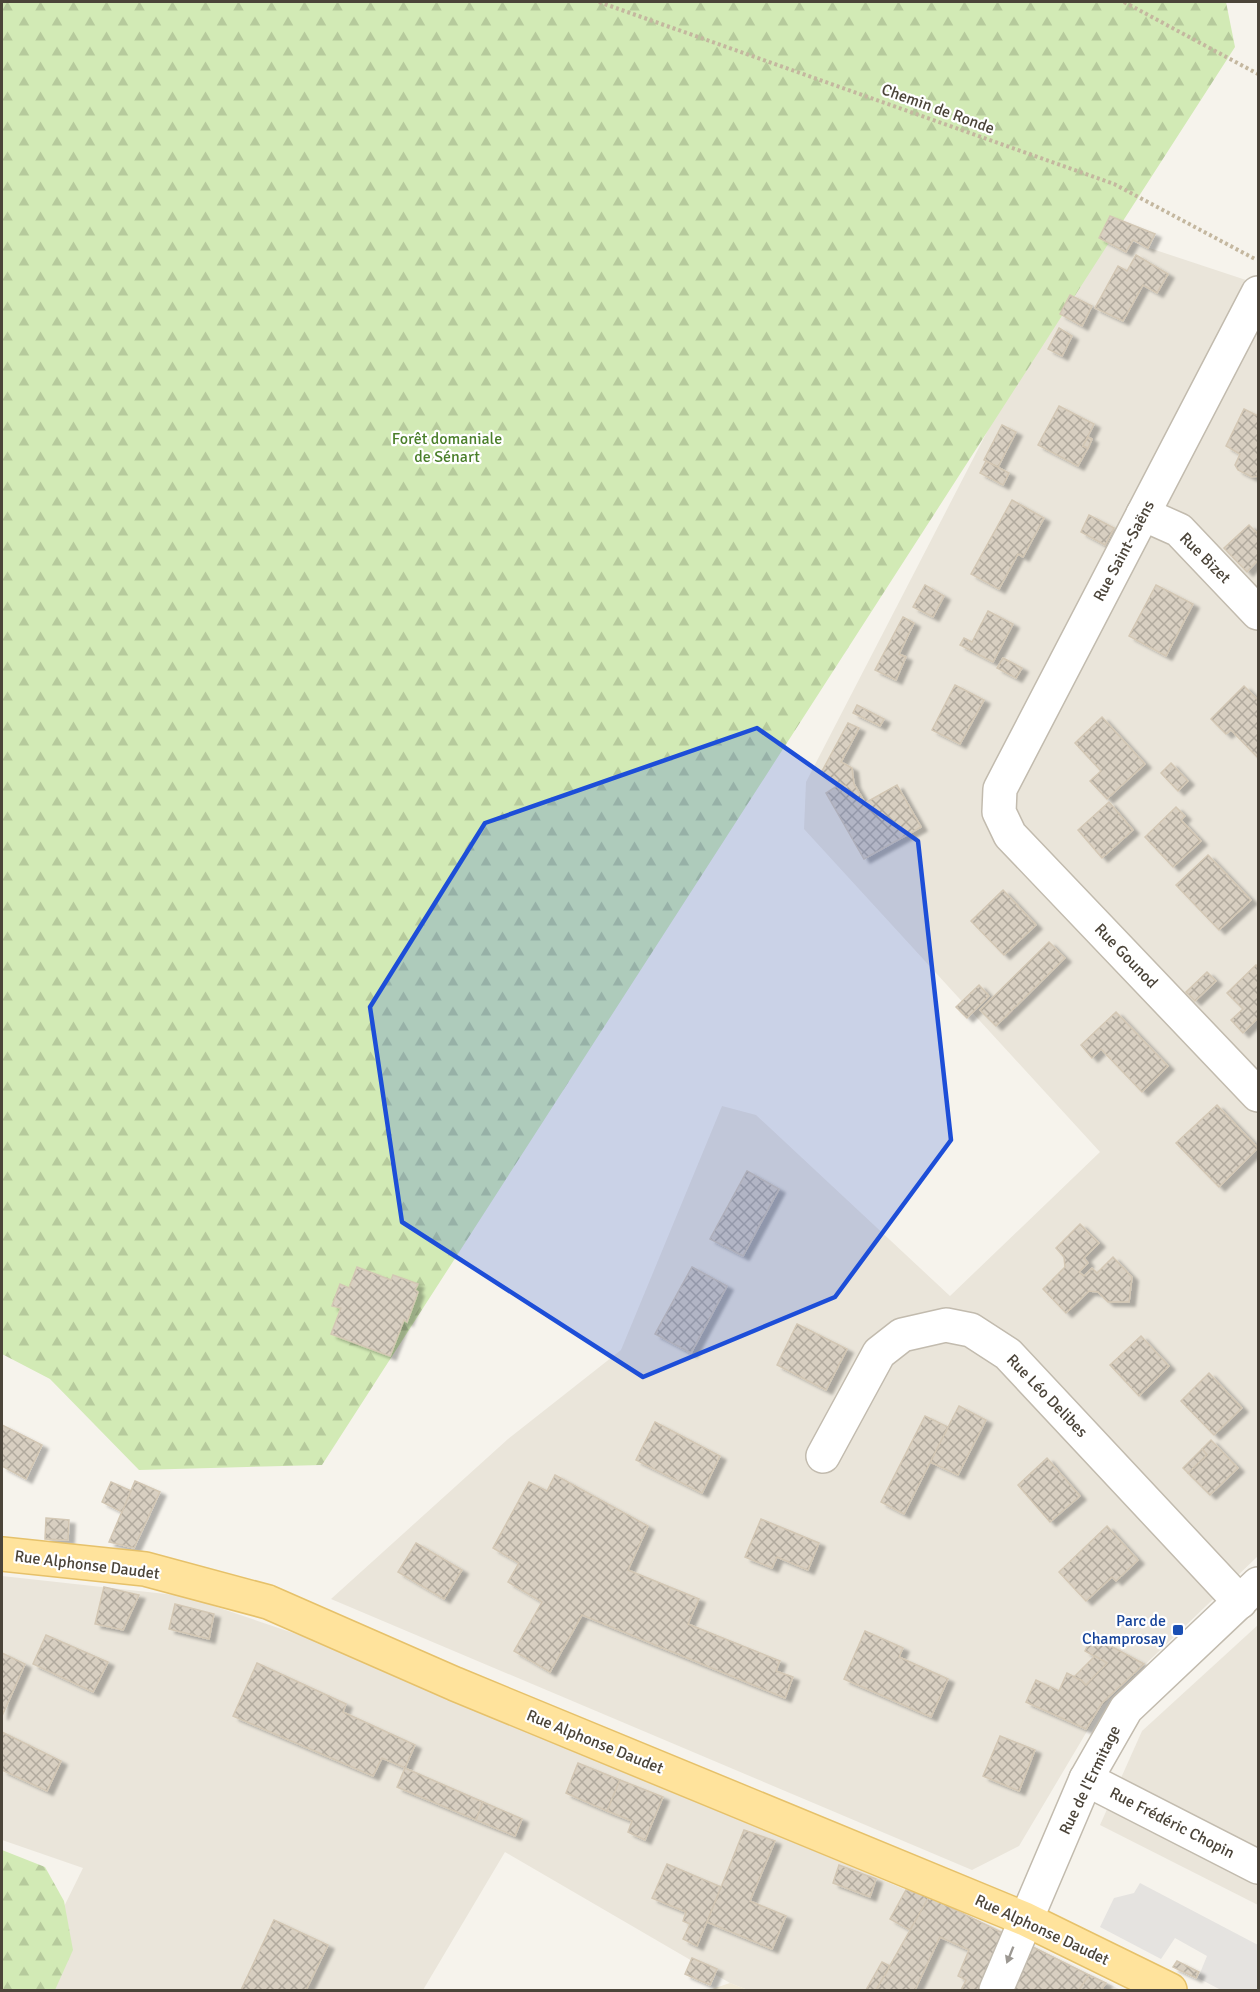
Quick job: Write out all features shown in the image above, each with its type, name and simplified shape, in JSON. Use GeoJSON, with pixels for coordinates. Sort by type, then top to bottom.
{"type":"FeatureCollection","features":[{"type":"Feature","properties":{"kind":"main road","name":"Rue Alphonse Daudet"},"geometry":{"type":"LineString","coordinates":[[2,1554],[145,1569],[268,1602],[455,1684],[1025,1919],[1170,1990]]}},
{"type":"Feature","properties":{"kind":"street","name":"Rue Saint-Saëns"},"geometry":{"type":"LineString","coordinates":[[999,812],[1000,789],[1258,293]]}},
{"type":"Feature","properties":{"kind":"street","name":"Rue Bizet"},"geometry":{"type":"LineString","coordinates":[[1143,514],[1179,530],[1258,613]]}},
{"type":"Feature","properties":{"kind":"street","name":"Rue Gounod"},"geometry":{"type":"LineString","coordinates":[[999,812],[1010,835],[1258,1095]]}},
{"type":"Feature","properties":{"kind":"street","name":"Rue Léo Delibes"},"geometry":{"type":"LineString","coordinates":[[823,1456],[879,1353],[902,1335],[946,1325],[971,1330],[1008,1354],[1249,1593]]}},
{"type":"Feature","properties":{"kind":"street","name":"Rue de l'Ermitage"},"geometry":{"type":"LineString","coordinates":[[996,1990],[1086,1779],[1126,1709],[1249,1593]]}},
{"type":"Feature","properties":{"kind":"street","name":"Rue Frédéric Chopin"},"geometry":{"type":"LineString","coordinates":[[1086,1779],[1258,1867]]}},
{"type":"Feature","properties":{"kind":"path","name":"Chemin de Ronde"},"geometry":{"type":"LineString","coordinates":[[600,2],[1114,184],[1258,261]]}},
{"type":"Feature","properties":{"kind":"path"},"geometry":{"type":"LineString","coordinates":[[1124,2],[1258,74]]}},
{"type":"Feature","properties":{"kind":"highlighted area"},"geometry":{"type":"Polygon","coordinates":[[[757,728],[918,841],[951,1140],[835,1297],[643,1377],[402,1222],[370,1007],[485,823],[757,728]]]}},
{"type":"Feature","properties":{"kind":"shaded area"},"geometry":{"type":"Polygon","coordinates":[[[1092,229],[1258,284],[1258,1556],[1102,1706],[1019,1846],[972,1870],[331,1599],[508,1439],[621,1350],[722,1106],[756,1115],[950,1296],[1100,1152],[804,829],[806,782],[1092,229]]]}},
{"type":"Feature","properties":{"kind":"shaded area"},"geometry":{"type":"Polygon","coordinates":[[[2,1576],[184,1596],[317,1641],[996,1928],[1121,1990],[748,1990],[730,1983],[505,1852],[423,1990],[23,1990],[83,1868],[2,1840],[2,1576]]]}},
{"type":"Feature","properties":{"kind":"shaded area"},"geometry":{"type":"Polygon","coordinates":[[[1258,1625],[1258,1905],[1100,1825],[1142,1731],[1258,1625]]]}},
{"type":"Feature","properties":{"kind":"shaded area"},"geometry":{"type":"Polygon","coordinates":[[[1140,1883],[1258,1945],[1258,1990],[1221,1990],[1198,1978],[1207,1956],[1175,1938],[1161,1959],[1100,1927],[1114,1898],[1134,1893],[1140,1883]]]}},
{"type":"Feature","properties":{"kind":"shaded area"},"geometry":{"type":"Polygon","coordinates":[[[730,1983],[748,1990],[709,1990],[730,1983]]]}},
{"type":"Feature","properties":{"kind":"green space","name":"Forêt domaniale de Sénart"},"geometry":{"type":"Polygon","coordinates":[[[2,2],[1226,2],[1235,47],[322,1465],[139,1470],[50,1379],[2,1354],[2,2]]]}},
{"type":"Feature","properties":{"kind":"green space"},"geometry":{"type":"Polygon","coordinates":[[[2,1850],[45,1867],[64,1901],[73,1950],[55,1990],[2,1990],[2,1850]]]}},
{"type":"Feature","properties":{"kind":"building"},"geometry":{"type":"Polygon","coordinates":[[[1110,216],[1155,234],[1148,248],[1133,240],[1126,252],[1099,238],[1110,216]]]}},
{"type":"Feature","properties":{"kind":"building"},"geometry":{"type":"Polygon","coordinates":[[[1136,255],[1168,274],[1157,293],[1143,285],[1123,321],[1095,308],[1118,266],[1127,271],[1136,255]]]}},
{"type":"Feature","properties":{"kind":"building"},"geometry":{"type":"Polygon","coordinates":[[[1070,295],[1092,306],[1082,326],[1060,314],[1070,295]]]}},
{"type":"Feature","properties":{"kind":"building"},"geometry":{"type":"Polygon","coordinates":[[[1059,328],[1072,336],[1062,356],[1048,349],[1059,328]]]}},
{"type":"Feature","properties":{"kind":"building"},"geometry":{"type":"Polygon","coordinates":[[[1059,406],[1094,424],[1083,446],[1088,448],[1078,466],[1038,445],[1059,406]]]}},
{"type":"Feature","properties":{"kind":"building"},"geometry":{"type":"Polygon","coordinates":[[[1244,409],[1258,416],[1258,476],[1252,477],[1238,470],[1235,465],[1240,454],[1226,446],[1244,409]]]}},
{"type":"Feature","properties":{"kind":"building"},"geometry":{"type":"Polygon","coordinates":[[[1002,425],[1016,432],[998,467],[984,460],[1002,425]]]}},
{"type":"Feature","properties":{"kind":"building"},"geometry":{"type":"Polygon","coordinates":[[[1088,437],[1092,439],[1088,448],[1083,446],[1088,437]]]}},
{"type":"Feature","properties":{"kind":"building"},"geometry":{"type":"Polygon","coordinates":[[[986,461],[1009,473],[1003,485],[980,473],[986,461]]]}},
{"type":"Feature","properties":{"kind":"building"},"geometry":{"type":"Polygon","coordinates":[[[1012,500],[1044,518],[1023,557],[1018,554],[999,589],[971,574],[1012,500]]]}},
{"type":"Feature","properties":{"kind":"building"},"geometry":{"type":"Polygon","coordinates":[[[1089,515],[1114,528],[1105,545],[1081,532],[1089,515]]]}},
{"type":"Feature","properties":{"kind":"building"},"geometry":{"type":"Polygon","coordinates":[[[1249,525],[1258,534],[1258,560],[1247,572],[1224,548],[1249,525]]]}},
{"type":"Feature","properties":{"kind":"building"},"geometry":{"type":"Polygon","coordinates":[[[925,585],[944,596],[933,617],[913,607],[925,585]]]}},
{"type":"Feature","properties":{"kind":"building"},"geometry":{"type":"Polygon","coordinates":[[[1156,585],[1193,604],[1166,656],[1129,636],[1156,585]]]}},
{"type":"Feature","properties":{"kind":"building"},"geometry":{"type":"Polygon","coordinates":[[[988,611],[1013,624],[993,662],[960,645],[964,638],[972,642],[988,611]]]}},
{"type":"Feature","properties":{"kind":"building"},"geometry":{"type":"Polygon","coordinates":[[[903,617],[914,623],[899,654],[906,657],[896,680],[875,670],[903,617]]]}},
{"type":"Feature","properties":{"kind":"building"},"geometry":{"type":"Polygon","coordinates":[[[1003,658],[1022,668],[1016,678],[997,668],[1003,658]]]}},
{"type":"Feature","properties":{"kind":"building"},"geometry":{"type":"Polygon","coordinates":[[[955,685],[984,700],[960,744],[932,730],[955,685]]]}},
{"type":"Feature","properties":{"kind":"building"},"geometry":{"type":"Polygon","coordinates":[[[1244,686],[1258,700],[1258,758],[1231,730],[1226,734],[1211,719],[1244,686]]]}},
{"type":"Feature","properties":{"kind":"building"},"geometry":{"type":"Polygon","coordinates":[[[857,705],[884,719],[880,726],[853,713],[857,705]]]}},
{"type":"Feature","properties":{"kind":"building"},"geometry":{"type":"Polygon","coordinates":[[[1102,717],[1145,764],[1107,799],[1090,781],[1101,771],[1075,743],[1102,717]]]}},
{"type":"Feature","properties":{"kind":"building"},"geometry":{"type":"Polygon","coordinates":[[[848,723],[859,728],[841,762],[852,768],[854,784],[865,803],[897,785],[921,827],[864,859],[826,793],[837,786],[840,791],[847,787],[821,773],[848,723]]]}},
{"type":"Feature","properties":{"kind":"building"},"geometry":{"type":"Polygon","coordinates":[[[1171,763],[1188,781],[1178,791],[1161,773],[1171,763]]]}},
{"type":"Feature","properties":{"kind":"building"},"geometry":{"type":"Polygon","coordinates":[[[1109,802],[1133,830],[1102,858],[1078,830],[1109,802]]]}},
{"type":"Feature","properties":{"kind":"building"},"geometry":{"type":"Polygon","coordinates":[[[1176,807],[1185,816],[1181,820],[1201,841],[1173,867],[1145,837],[1176,807]]]}},
{"type":"Feature","properties":{"kind":"building"},"geometry":{"type":"Polygon","coordinates":[[[1208,855],[1251,900],[1219,930],[1176,885],[1208,855]]]}},
{"type":"Feature","properties":{"kind":"building"},"geometry":{"type":"Polygon","coordinates":[[[1003,890],[1036,925],[1004,955],[971,921],[1003,890]]]}},
{"type":"Feature","properties":{"kind":"building"},"geometry":{"type":"Polygon","coordinates":[[[1049,942],[1065,958],[996,1026],[980,1010],[1049,942]]]}},
{"type":"Feature","properties":{"kind":"building"},"geometry":{"type":"Polygon","coordinates":[[[1256,965],[1258,968],[1258,1018],[1243,1033],[1231,1020],[1243,1009],[1227,993],[1256,965]]]}},
{"type":"Feature","properties":{"kind":"building"},"geometry":{"type":"Polygon","coordinates":[[[1207,972],[1216,981],[1195,1001],[1186,992],[1207,972]]]}},
{"type":"Feature","properties":{"kind":"building"},"geometry":{"type":"Polygon","coordinates":[[[979,985],[989,996],[967,1018],[956,1007],[979,985]]]}},
{"type":"Feature","properties":{"kind":"building"},"geometry":{"type":"Polygon","coordinates":[[[1116,1012],[1168,1066],[1142,1092],[1101,1049],[1092,1058],[1081,1045],[1116,1012]]]}},
{"type":"Feature","properties":{"kind":"building"},"geometry":{"type":"Polygon","coordinates":[[[1217,1105],[1258,1148],[1219,1187],[1176,1143],[1217,1105]]]}},
{"type":"Feature","properties":{"kind":"building"},"geometry":{"type":"Polygon","coordinates":[[[747,1171],[779,1189],[743,1256],[710,1239],[747,1171]]]}},
{"type":"Feature","properties":{"kind":"building"},"geometry":{"type":"Polygon","coordinates":[[[1080,1224],[1099,1243],[1084,1258],[1088,1263],[1079,1272],[1084,1276],[1092,1268],[1097,1273],[1113,1257],[1132,1277],[1129,1302],[1108,1302],[1098,1292],[1089,1291],[1066,1313],[1043,1289],[1065,1267],[1064,1257],[1056,1248],[1080,1224]]]}},
{"type":"Feature","properties":{"kind":"building"},"geometry":{"type":"Polygon","coordinates":[[[357,1267],[391,1280],[393,1275],[418,1284],[415,1290],[418,1292],[407,1322],[404,1320],[390,1356],[331,1334],[341,1308],[332,1306],[340,1284],[349,1288],[357,1267]]]}},
{"type":"Feature","properties":{"kind":"building"},"geometry":{"type":"Polygon","coordinates":[[[692,1267],[727,1286],[691,1353],[655,1334],[692,1267]]]}},
{"type":"Feature","properties":{"kind":"building"},"geometry":{"type":"Polygon","coordinates":[[[797,1324],[847,1349],[826,1390],[777,1365],[797,1324]]]}},
{"type":"Feature","properties":{"kind":"building"},"geometry":{"type":"Polygon","coordinates":[[[1141,1336],[1169,1366],[1139,1396],[1110,1365],[1141,1336]]]}},
{"type":"Feature","properties":{"kind":"building"},"geometry":{"type":"Polygon","coordinates":[[[1209,1373],[1242,1408],[1214,1435],[1181,1401],[1209,1373]]]}},
{"type":"Feature","properties":{"kind":"building"},"geometry":{"type":"Polygon","coordinates":[[[959,1406],[986,1420],[958,1475],[930,1462],[959,1406]]]}},
{"type":"Feature","properties":{"kind":"building"},"geometry":{"type":"Polygon","coordinates":[[[925,1416],[948,1427],[904,1514],[881,1502],[925,1416]]]}},
{"type":"Feature","properties":{"kind":"building"},"geometry":{"type":"Polygon","coordinates":[[[655,1422],[720,1456],[702,1493],[636,1460],[655,1422]]]}},
{"type":"Feature","properties":{"kind":"building"},"geometry":{"type":"Polygon","coordinates":[[[2,1425],[42,1445],[26,1479],[2,1466],[2,1425]]]}},
{"type":"Feature","properties":{"kind":"building"},"geometry":{"type":"Polygon","coordinates":[[[1211,1440],[1238,1468],[1210,1495],[1188,1473],[1207,1455],[1202,1449],[1211,1440]]]}},
{"type":"Feature","properties":{"kind":"building"},"geometry":{"type":"Polygon","coordinates":[[[1202,1449],[1207,1455],[1188,1473],[1183,1468],[1202,1449]]]}},
{"type":"Feature","properties":{"kind":"building"},"geometry":{"type":"Polygon","coordinates":[[[1047,1458],[1080,1496],[1050,1522],[1018,1485],[1047,1458]]]}},
{"type":"Feature","properties":{"kind":"building"},"geometry":{"type":"Polygon","coordinates":[[[555,1475],[648,1526],[628,1570],[699,1599],[688,1624],[780,1661],[776,1671],[793,1677],[785,1698],[582,1615],[550,1672],[514,1651],[542,1602],[508,1582],[519,1563],[493,1548],[529,1482],[547,1491],[555,1475]]]}},
{"type":"Feature","properties":{"kind":"building"},"geometry":{"type":"Polygon","coordinates":[[[135,1481],[160,1492],[134,1548],[109,1542],[135,1481]]]}},
{"type":"Feature","properties":{"kind":"building"},"geometry":{"type":"Polygon","coordinates":[[[111,1482],[131,1491],[122,1512],[102,1502],[111,1482]]]}},
{"type":"Feature","properties":{"kind":"building"},"geometry":{"type":"Polygon","coordinates":[[[46,1518],[69,1520],[68,1540],[45,1539],[46,1518]]]}},
{"type":"Feature","properties":{"kind":"building"},"geometry":{"type":"Polygon","coordinates":[[[761,1519],[819,1543],[808,1570],[777,1557],[772,1568],[745,1557],[761,1519]]]}},
{"type":"Feature","properties":{"kind":"building"},"geometry":{"type":"Polygon","coordinates":[[[1107,1526],[1138,1560],[1116,1581],[1112,1577],[1086,1601],[1059,1572],[1107,1526]]]}},
{"type":"Feature","properties":{"kind":"building"},"geometry":{"type":"Polygon","coordinates":[[[416,1543],[462,1570],[444,1599],[398,1572],[416,1543]]]}},
{"type":"Feature","properties":{"kind":"building"},"geometry":{"type":"Polygon","coordinates":[[[104,1587],[139,1595],[123,1630],[95,1624],[104,1587]]]}},
{"type":"Feature","properties":{"kind":"building"},"geometry":{"type":"Polygon","coordinates":[[[175,1604],[214,1614],[209,1639],[169,1629],[175,1604]]]}},
{"type":"Feature","properties":{"kind":"building"},"geometry":{"type":"Polygon","coordinates":[[[865,1631],[903,1648],[899,1657],[948,1679],[931,1717],[844,1679],[865,1631]]]}},
{"type":"Feature","properties":{"kind":"building"},"geometry":{"type":"Polygon","coordinates":[[[46,1635],[108,1662],[93,1692],[33,1664],[46,1635]]]}},
{"type":"Feature","properties":{"kind":"building"},"geometry":{"type":"Polygon","coordinates":[[[1092,1636],[1144,1664],[1102,1703],[1086,1729],[1026,1702],[1036,1680],[1059,1691],[1067,1673],[1086,1685],[1107,1663],[1085,1651],[1092,1636]]]}},
{"type":"Feature","properties":{"kind":"building"},"geometry":{"type":"Polygon","coordinates":[[[2,1653],[25,1664],[2,1716],[2,1653]]]}},
{"type":"Feature","properties":{"kind":"building"},"geometry":{"type":"Polygon","coordinates":[[[1095,1656],[1107,1663],[1086,1685],[1074,1677],[1095,1656]]]}},
{"type":"Feature","properties":{"kind":"building"},"geometry":{"type":"Polygon","coordinates":[[[257,1663],[346,1704],[343,1712],[415,1745],[405,1768],[382,1758],[373,1776],[233,1716],[257,1663]]]}},
{"type":"Feature","properties":{"kind":"building"},"geometry":{"type":"Polygon","coordinates":[[[2,1732],[61,1761],[47,1791],[2,1770],[2,1732]]]}},
{"type":"Feature","properties":{"kind":"building"},"geometry":{"type":"Polygon","coordinates":[[[1000,1736],[1035,1750],[1019,1791],[983,1776],[1000,1736]]]}},
{"type":"Feature","properties":{"kind":"building"},"geometry":{"type":"Polygon","coordinates":[[[578,1763],[620,1780],[607,1811],[566,1793],[578,1763]]]}},
{"type":"Feature","properties":{"kind":"building"},"geometry":{"type":"Polygon","coordinates":[[[405,1768],[483,1802],[476,1820],[397,1787],[405,1768]]]}},
{"type":"Feature","properties":{"kind":"building"},"geometry":{"type":"Polygon","coordinates":[[[620,1780],[663,1797],[645,1840],[628,1832],[632,1821],[607,1811],[620,1780]]]}},
{"type":"Feature","properties":{"kind":"building"},"geometry":{"type":"Polygon","coordinates":[[[483,1802],[522,1819],[515,1836],[476,1820],[483,1802]]]}},
{"type":"Feature","properties":{"kind":"building"},"geometry":{"type":"Polygon","coordinates":[[[744,1830],[775,1841],[750,1901],[786,1916],[772,1949],[707,1922],[744,1830]]]}},
{"type":"Feature","properties":{"kind":"building"},"geometry":{"type":"Polygon","coordinates":[[[667,1864],[721,1887],[697,1946],[683,1939],[690,1924],[683,1921],[686,1912],[652,1898],[667,1864]]]}},
{"type":"Feature","properties":{"kind":"building"},"geometry":{"type":"Polygon","coordinates":[[[839,1865],[876,1879],[870,1897],[833,1883],[839,1865]]]}},
{"type":"Feature","properties":{"kind":"building"},"geometry":{"type":"Polygon","coordinates":[[[906,1890],[929,1897],[910,1930],[890,1919],[906,1890]]]}},
{"type":"Feature","properties":{"kind":"building"},"geometry":{"type":"Polygon","coordinates":[[[929,1897],[1007,1935],[980,1990],[961,1990],[966,1980],[958,1976],[969,1950],[940,1937],[915,1990],[876,1990],[929,1897]]]}},
{"type":"Feature","properties":{"kind":"building"},"geometry":{"type":"Polygon","coordinates":[[[274,1920],[328,1945],[306,1990],[241,1990],[274,1920]]]}},
{"type":"Feature","properties":{"kind":"building"},"geometry":{"type":"Polygon","coordinates":[[[1027,1944],[1089,1975],[1079,1990],[1008,1990],[1027,1944]]]}},
{"type":"Feature","properties":{"kind":"building"},"geometry":{"type":"Polygon","coordinates":[[[692,1958],[717,1969],[710,1985],[685,1974],[692,1958]]]}},
{"type":"Feature","properties":{"kind":"building"},"geometry":{"type":"Polygon","coordinates":[[[1177,1961],[1199,1972],[1196,1978],[1173,1967],[1177,1961]]]}},
{"type":"Feature","properties":{"kind":"building"},"geometry":{"type":"Polygon","coordinates":[[[882,1962],[890,1966],[876,1990],[866,1990],[882,1962]]]}},
{"type":"Feature","properties":{"kind":"building"},"geometry":{"type":"Polygon","coordinates":[[[1089,1975],[1106,1983],[1101,1990],[1079,1990],[1089,1975]]]}},
{"type":"Feature","properties":{"kind":"place","name":"Parc de Champrosay"},"geometry":{"type":"Point","coordinates":[1178,1630]}}]}
